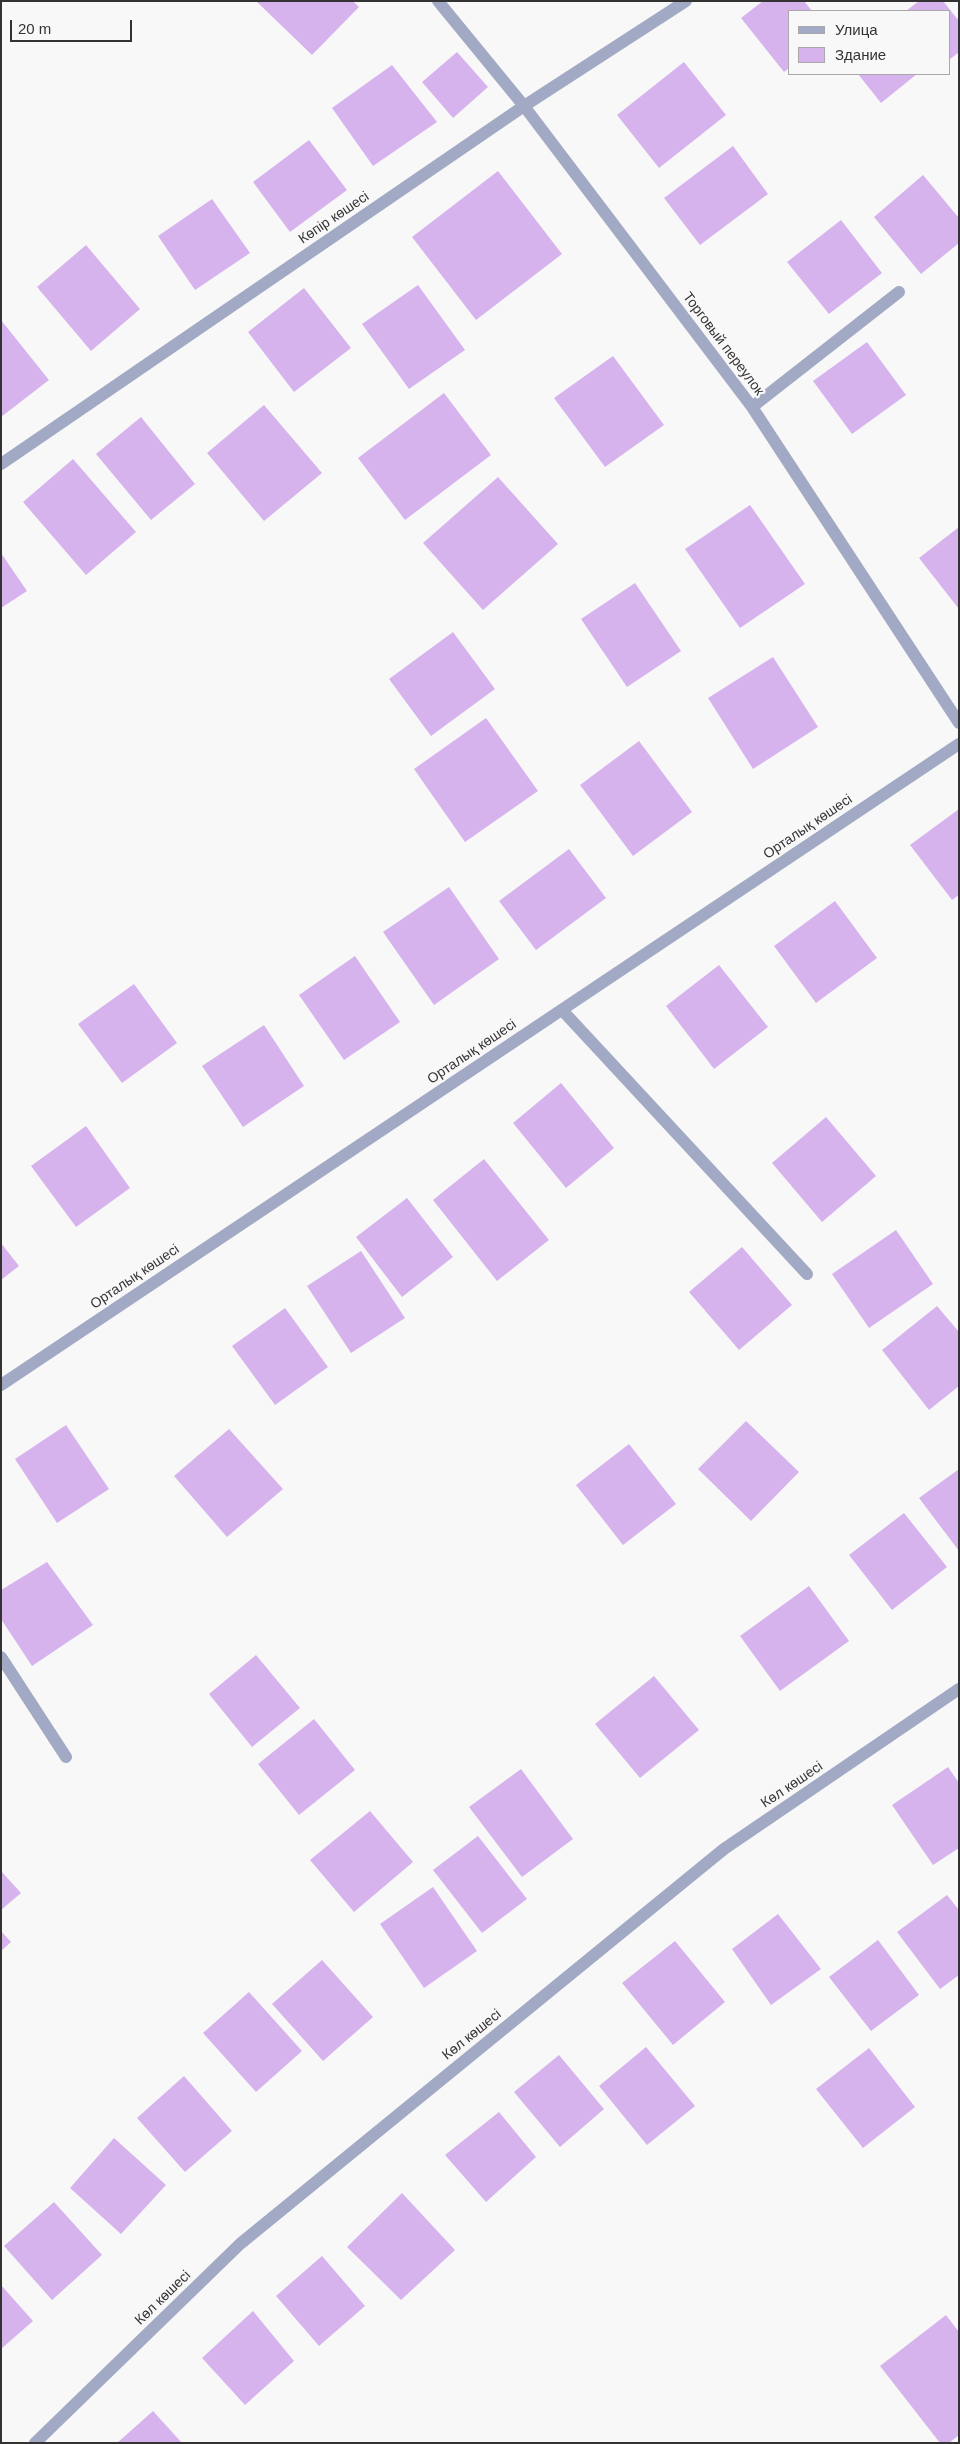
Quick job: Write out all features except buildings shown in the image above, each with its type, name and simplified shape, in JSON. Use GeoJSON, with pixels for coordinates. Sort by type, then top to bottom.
{"type":"FeatureCollection","features":[{"type":"Feature","properties":{"kind":"street","name":"Торговый переулок"},"geometry":{"type":"LineString","coordinates":[[438,1],[524,106],[752,407],[959,723]]}},
{"type":"Feature","properties":{"kind":"street","name":"Көпір көшесі"},"geometry":{"type":"LineString","coordinates":[[1,464],[524,106],[681,3]]}},
{"type":"Feature","properties":{"kind":"street"},"geometry":{"type":"LineString","coordinates":[[752,407],[899,292]]}},
{"type":"Feature","properties":{"kind":"street","name":"Орталық көшесі"},"geometry":{"type":"LineString","coordinates":[[1,1385],[959,744]]}},
{"type":"Feature","properties":{"kind":"street"},"geometry":{"type":"LineString","coordinates":[[562,1010],[807,1274]]}},
{"type":"Feature","properties":{"kind":"street"},"geometry":{"type":"LineString","coordinates":[[1,1657],[66,1756]]}},
{"type":"Feature","properties":{"kind":"street","name":"Көл көшесі"},"geometry":{"type":"LineString","coordinates":[[35,2443],[255,2232],[724,1850],[959,1689]]}}]}
